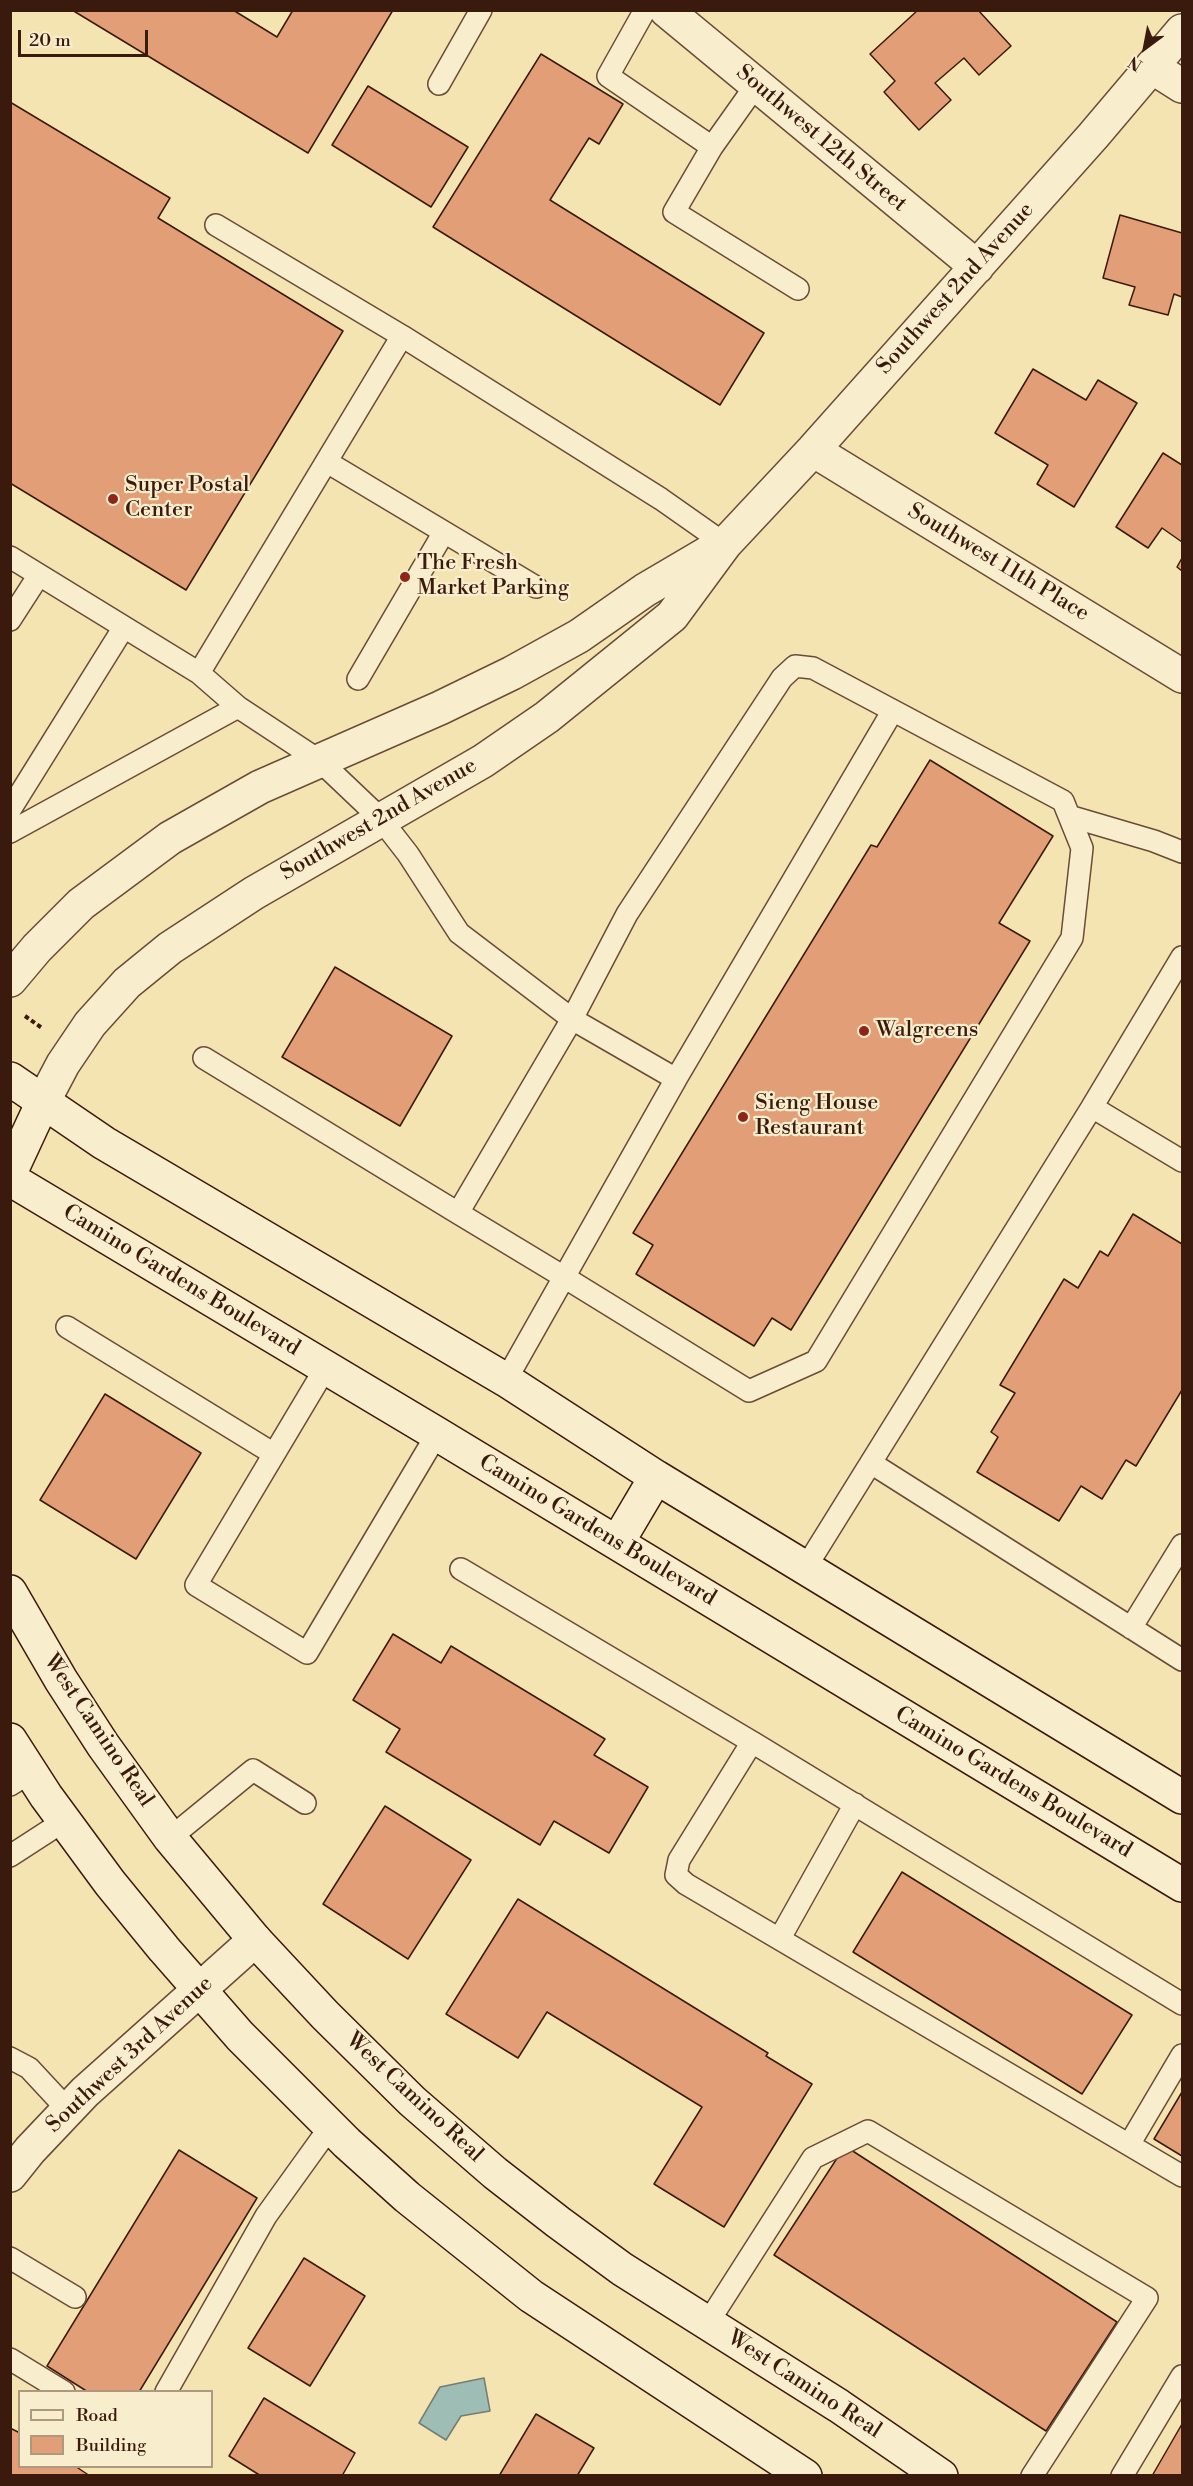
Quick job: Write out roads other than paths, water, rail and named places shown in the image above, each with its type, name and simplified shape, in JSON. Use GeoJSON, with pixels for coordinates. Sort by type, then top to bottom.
{"type":"FeatureCollection","features":[{"type":"Feature","properties":{"kind":"street","name":"Southwest 12th Street"},"geometry":{"type":"LineString","coordinates":[[666,10],[976,267]]}},
{"type":"Feature","properties":{"kind":"street","name":"Southwest 2nd Avenue"},"geometry":{"type":"LineString","coordinates":[[43,1102],[63,1064],[90,1024],[127,982],[170,948],[208,921],[380,818],[483,760],[547,717],[672,616],[725,544],[813,450],[1182,31]]}},
{"type":"Feature","properties":{"kind":"street"},"geometry":{"type":"LineString","coordinates":[[1152,67],[1182,86]]}},
{"type":"Feature","properties":{"kind":"street","name":"Southwest 11th Place"},"geometry":{"type":"LineString","coordinates":[[813,450],[1182,676]]}},
{"type":"Feature","properties":{"kind":"street","name":"Southwest 2nd Avenue"},"geometry":{"type":"LineString","coordinates":[[10,980],[37,948],[81,904],[170,838],[260,787],[440,708],[512,673],[579,636],[645,590],[725,544]]}},
{"type":"Feature","properties":{"kind":"street"},"geometry":{"type":"LineString","coordinates":[[10,1079],[114,1149],[506,1380],[656,1477],[1182,1795]]}},
{"type":"Feature","properties":{"kind":"street"},"geometry":{"type":"LineString","coordinates":[[10,1173],[43,1102]]}},
{"type":"Feature","properties":{"kind":"street","name":"Camino Gardens Boulevard"},"geometry":{"type":"LineString","coordinates":[[10,1179],[326,1367],[1182,1885]]}},
{"type":"Feature","properties":{"kind":"street"},"geometry":{"type":"LineString","coordinates":[[617,1543],[656,1477]]}},
{"type":"Feature","properties":{"kind":"street","name":"West Camino Real"},"geometry":{"type":"LineString","coordinates":[[10,1592],[61,1680],[97,1736],[170,1838],[255,1940],[325,2015],[412,2101],[495,2173],[622,2269],[839,2406],[941,2475]]}},
{"type":"Feature","properties":{"kind":"street"},"geometry":{"type":"LineString","coordinates":[[10,1740],[21,1779],[64,1821],[110,1883],[198,1989],[247,2043],[330,2127],[407,2197],[531,2296],[805,2475]]}},
{"type":"Feature","properties":{"kind":"street","name":"Southwest 3rd Avenue"},"geometry":{"type":"LineString","coordinates":[[10,2175],[68,2110],[198,1989],[255,1940]]}},
{"type":"Feature","properties":{"kind":"lane"},"geometry":{"type":"LineString","coordinates":[[439,84],[481,10]]}},
{"type":"Feature","properties":{"kind":"lane"},"geometry":{"type":"LineString","coordinates":[[645,10],[608,76],[712,147]]}},
{"type":"Feature","properties":{"kind":"lane"},"geometry":{"type":"LineString","coordinates":[[756,85],[712,147],[674,212],[798,289]]}},
{"type":"Feature","properties":{"kind":"lane"},"geometry":{"type":"LineString","coordinates":[[216,225],[402,336],[661,499],[725,544]]}},
{"type":"Feature","properties":{"kind":"lane"},"geometry":{"type":"LineString","coordinates":[[199,673],[402,336]]}},
{"type":"Feature","properties":{"kind":"lane"},"geometry":{"type":"LineString","coordinates":[[327,462],[537,587]]}},
{"type":"Feature","properties":{"kind":"lane"},"geometry":{"type":"LineString","coordinates":[[358,679],[444,532]]}},
{"type":"Feature","properties":{"kind":"lane"},"geometry":{"type":"LineString","coordinates":[[10,557],[199,673],[271,731],[320,761],[380,818],[408,854],[459,933],[572,1019],[676,1079]]}},
{"type":"Feature","properties":{"kind":"lane"},"geometry":{"type":"LineString","coordinates":[[10,620],[39,575]]}},
{"type":"Feature","properties":{"kind":"lane"},"geometry":{"type":"LineString","coordinates":[[10,810],[124,627]]}},
{"type":"Feature","properties":{"kind":"lane"},"geometry":{"type":"LineString","coordinates":[[204,1058],[749,1391],[816,1361],[1072,938],[1082,848],[1063,801],[813,668],[795,666],[782,678],[627,914],[572,1019],[458,1213]]}},
{"type":"Feature","properties":{"kind":"lane"},"geometry":{"type":"LineString","coordinates":[[10,832],[238,706]]}},
{"type":"Feature","properties":{"kind":"lane"},"geometry":{"type":"LineString","coordinates":[[506,1380],[676,1079],[892,712]]}},
{"type":"Feature","properties":{"kind":"lane"},"geometry":{"type":"LineString","coordinates":[[1069,816],[1182,852]]}},
{"type":"Feature","properties":{"kind":"lane"},"geometry":{"type":"LineString","coordinates":[[806,1567],[1092,1107],[1182,957]]}},
{"type":"Feature","properties":{"kind":"lane"},"geometry":{"type":"LineString","coordinates":[[1092,1107],[1182,1161]]}},
{"type":"Feature","properties":{"kind":"lane"},"geometry":{"type":"LineString","coordinates":[[67,1327],[274,1454]]}},
{"type":"Feature","properties":{"kind":"lane"},"geometry":{"type":"LineString","coordinates":[[326,1367],[196,1585],[307,1653],[437,1434]]}},
{"type":"Feature","properties":{"kind":"lane"},"geometry":{"type":"LineString","coordinates":[[871,1463],[1182,1660]]}},
{"type":"Feature","properties":{"kind":"lane"},"geometry":{"type":"LineString","coordinates":[[1131,1628],[1182,1545]]}},
{"type":"Feature","properties":{"kind":"lane"},"geometry":{"type":"LineString","coordinates":[[461,1569],[855,1804],[1182,2004]]}},
{"type":"Feature","properties":{"kind":"lane"},"geometry":{"type":"LineString","coordinates":[[752,1742],[679,1860],[675,1875],[686,1884],[1130,2143],[1182,2176]]}},
{"type":"Feature","properties":{"kind":"lane"},"geometry":{"type":"LineString","coordinates":[[170,1838],[253,1770],[306,1803]]}},
{"type":"Feature","properties":{"kind":"lane"},"geometry":{"type":"LineString","coordinates":[[780,1938],[855,1804]]}},
{"type":"Feature","properties":{"kind":"lane"},"geometry":{"type":"LineString","coordinates":[[10,1856],[64,1821]]}},
{"type":"Feature","properties":{"kind":"lane"},"geometry":{"type":"LineString","coordinates":[[1130,2143],[1182,2055]]}},
{"type":"Feature","properties":{"kind":"lane"},"geometry":{"type":"LineString","coordinates":[[10,2058],[29,2068],[68,2110]]}},
{"type":"Feature","properties":{"kind":"lane"},"geometry":{"type":"LineString","coordinates":[[167,2390],[266,2216],[330,2127]]}},
{"type":"Feature","properties":{"kind":"lane"},"geometry":{"type":"LineString","coordinates":[[707,2324],[813,2158],[868,2130],[1147,2298],[1032,2475]]}},
{"type":"Feature","properties":{"kind":"lane"},"geometry":{"type":"LineString","coordinates":[[10,2258],[75,2297]]}},
{"type":"Feature","properties":{"kind":"lane"},"geometry":{"type":"LineString","coordinates":[[10,2359],[62,2390]]}},
{"type":"Feature","properties":{"kind":"lane"},"geometry":{"type":"LineString","coordinates":[[1122,2475],[1182,2376]]}},
{"type":"Feature","properties":{"kind":"water"},"geometry":{"type":"Polygon","coordinates":[[[484,2378],[490,2411],[461,2416],[446,2440],[419,2423],[440,2387],[484,2378]]]}},
{"type":"Feature","properties":{"kind":"place","name":"Super Postal Center"},"geometry":{"type":"Point","coordinates":[113,499]}},
{"type":"Feature","properties":{"kind":"place","name":"The Fresh Market Parking"},"geometry":{"type":"Point","coordinates":[405,577]}},
{"type":"Feature","properties":{"kind":"place","name":"Walgreens"},"geometry":{"type":"Point","coordinates":[864,1031]}},
{"type":"Feature","properties":{"kind":"place","name":"Sieng House Restaurant"},"geometry":{"type":"Point","coordinates":[743,1117]}}]}
